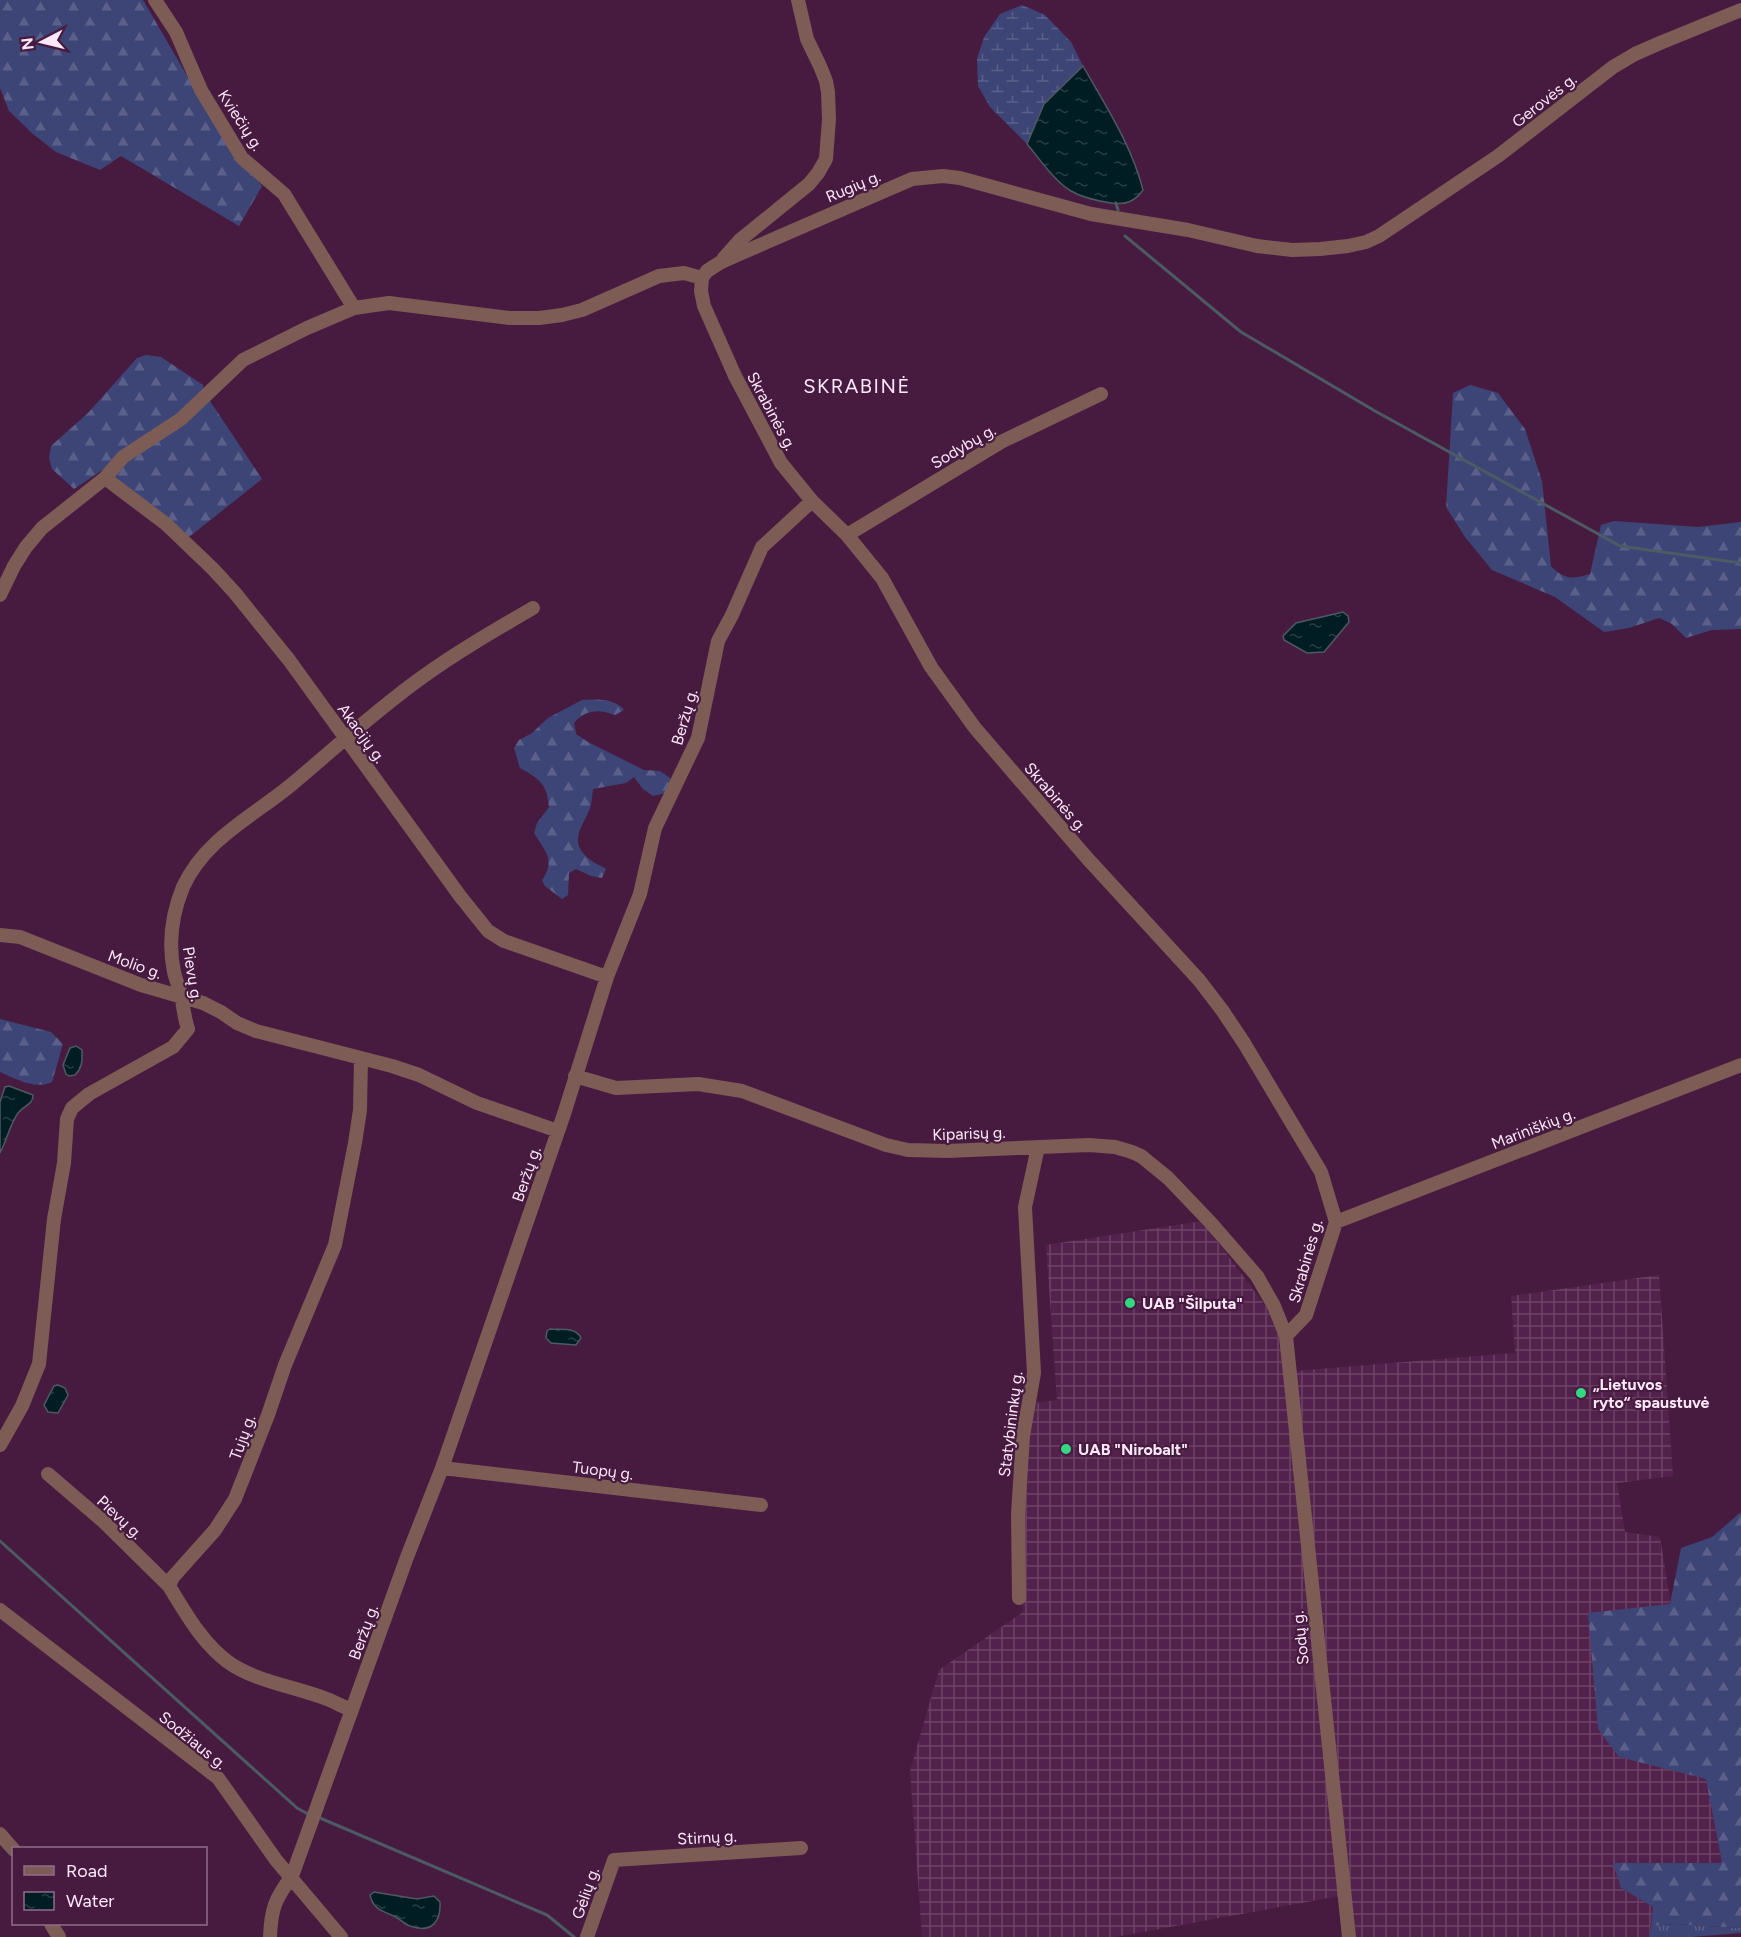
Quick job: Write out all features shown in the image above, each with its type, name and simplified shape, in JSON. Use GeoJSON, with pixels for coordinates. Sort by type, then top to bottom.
{"type":"FeatureCollection","features":[{"type":"Feature","properties":{"kind":"street","name":"Kviečių g."},"geometry":{"type":"LineString","coordinates":[[154,0],[176,32],[201,90],[242,158],[284,194],[354,308]]}},
{"type":"Feature","properties":{"kind":"street"},"geometry":{"type":"LineString","coordinates":[[721,262],[741,240],[809,184],[826,159],[829,119],[826,81],[807,39],[798,0]]}},
{"type":"Feature","properties":{"kind":"street","name":"Gerovės g."},"geometry":{"type":"LineString","coordinates":[[1379,236],[1498,156],[1613,67],[1660,42],[1741,10]]}},
{"type":"Feature","properties":{"kind":"street","name":"Rugių g."},"geometry":{"type":"LineString","coordinates":[[702,278],[707,271],[721,262],[912,179],[942,176],[960,178],[1091,214],[1188,230],[1257,246],[1292,250],[1320,249],[1348,246],[1379,236]]}},
{"type":"Feature","properties":{"kind":"street"},"geometry":{"type":"LineString","coordinates":[[0,595],[14,566],[42,528],[105,478],[123,457],[181,419],[243,360],[307,328],[354,308],[389,303],[510,318],[539,318],[582,310],[659,276],[684,273],[702,278]]}},
{"type":"Feature","properties":{"kind":"street","name":"Skrabinės g."},"geometry":{"type":"LineString","coordinates":[[702,278],[701,291],[705,306],[747,401],[781,464],[812,501],[847,535],[882,578],[931,667],[975,728],[1087,858],[1199,980],[1222,1010],[1321,1172],[1336,1222],[1306,1315],[1286,1336]]}},
{"type":"Feature","properties":{"kind":"street","name":"Sodybų g."},"geometry":{"type":"LineString","coordinates":[[847,535],[1001,442],[1101,394]]}},
{"type":"Feature","properties":{"kind":"street","name":"Akacijų g."},"geometry":{"type":"LineString","coordinates":[[105,478],[166,524],[213,568],[235,593],[289,660],[460,897],[488,931],[504,941],[607,977]]}},
{"type":"Feature","properties":{"kind":"street","name":"Beržų g."},"geometry":{"type":"LineString","coordinates":[[292,1876],[407,1557],[442,1468],[558,1131],[607,977],[640,894],[655,828],[698,738],[718,641],[766,541],[812,501]]}},
{"type":"Feature","properties":{"kind":"street","name":"Pievų g."},"geometry":{"type":"LineString","coordinates":[[0,1445],[22,1406],[39,1364],[54,1219],[64,1162],[68,1119],[72,1108],[89,1094],[173,1047],[188,1029],[172,957],[171,929],[183,889],[191,872],[207,850],[225,833],[284,790],[345,737],[419,679],[454,655],[533,608]]}},
{"type":"Feature","properties":{"kind":"street","name":"Molio g."},"geometry":{"type":"LineString","coordinates":[[0,935],[20,937],[141,985],[202,1003],[256,1031],[419,1075],[477,1103],[558,1131]]}},
{"type":"Feature","properties":{"kind":"street","name":"Tujų g."},"geometry":{"type":"LineString","coordinates":[[169,1586],[173,1577],[215,1530],[235,1499],[285,1365],[335,1245],[343,1215],[360,1110],[361,1058]]}},
{"type":"Feature","properties":{"kind":"street","name":"Mariniškių g."},"geometry":{"type":"LineString","coordinates":[[1336,1222],[1741,1065]]}},
{"type":"Feature","properties":{"kind":"street","name":"Kiparisų g."},"geometry":{"type":"LineString","coordinates":[[575,1076],[616,1088],[698,1084],[742,1091],[886,1145],[908,1150],[1114,1147],[1141,1156],[1168,1178],[1257,1276],[1274,1306],[1286,1336]]}},
{"type":"Feature","properties":{"kind":"street","name":"Statybininkų g."},"geometry":{"type":"LineString","coordinates":[[1019,1598],[1018,1514],[1023,1436],[1034,1373],[1025,1207],[1038,1147]]}},
{"type":"Feature","properties":{"kind":"street","name":"Sodų g."},"geometry":{"type":"LineString","coordinates":[[1286,1336],[1349,1937]]}},
{"type":"Feature","properties":{"kind":"street","name":"Tuopų g."},"geometry":{"type":"LineString","coordinates":[[442,1468],[761,1505]]}},
{"type":"Feature","properties":{"kind":"street","name":"Pievų g."},"geometry":{"type":"LineString","coordinates":[[48,1474],[104,1522],[169,1586]]}},
{"type":"Feature","properties":{"kind":"street"},"geometry":{"type":"LineString","coordinates":[[169,1586],[194,1625],[215,1651],[229,1663],[255,1676],[352,1710]]}},
{"type":"Feature","properties":{"kind":"street","name":"Sodžiaus g."},"geometry":{"type":"LineString","coordinates":[[0,1610],[218,1778],[260,1838],[341,1937]]}},
{"type":"Feature","properties":{"kind":"street"},"geometry":{"type":"LineString","coordinates":[[0,1834],[12,1848]]}},
{"type":"Feature","properties":{"kind":"street","name":"Stirnų g."},"geometry":{"type":"LineString","coordinates":[[614,1860],[801,1848]]}},
{"type":"Feature","properties":{"kind":"street","name":"Gėlių g."},"geometry":{"type":"LineString","coordinates":[[587,1937],[614,1860]]}},
{"type":"Feature","properties":{"kind":"street"},"geometry":{"type":"LineString","coordinates":[[270,1937],[271,1916],[278,1896],[292,1876]]}},
{"type":"Feature","properties":{"kind":"shaded area"},"geometry":{"type":"Polygon","coordinates":[[[1202,1221],[1279,1324],[1340,1896],[1115,1937],[922,1937],[910,1771],[939,1670],[1023,1612],[1021,1513],[1033,1403],[1057,1400],[1046,1245],[1202,1221]]]}},
{"type":"Feature","properties":{"kind":"shaded area"},"geometry":{"type":"Polygon","coordinates":[[[1659,1275],[1673,1476],[1617,1483],[1625,1532],[1660,1537],[1671,1605],[1619,1757],[1706,1778],[1722,1863],[1621,1888],[1653,1907],[1649,1937],[1354,1937],[1293,1371],[1515,1353],[1511,1296],[1659,1275]]]}},
{"type":"Feature","properties":{"kind":"green space"},"geometry":{"type":"Polygon","coordinates":[[[0,0],[143,0],[218,129],[262,186],[239,226],[121,156],[100,170],[56,152],[33,134],[9,111],[0,88],[0,0]]]}},
{"type":"Feature","properties":{"kind":"green space"},"geometry":{"type":"Polygon","coordinates":[[[1022,5],[1045,15],[1071,42],[1083,66],[1044,104],[1027,144],[990,107],[978,86],[977,59],[984,37],[1000,14],[1022,5]]]}},
{"type":"Feature","properties":{"kind":"green space"},"geometry":{"type":"Polygon","coordinates":[[[146,355],[161,357],[203,385],[204,392],[262,479],[189,537],[104,469],[74,489],[52,469],[49,458],[51,446],[88,413],[137,358],[146,355]]]}},
{"type":"Feature","properties":{"kind":"green space"},"geometry":{"type":"Polygon","coordinates":[[[1470,385],[1498,393],[1525,429],[1542,481],[1551,566],[1556,571],[1569,577],[1590,574],[1601,525],[1614,521],[1698,527],[1741,522],[1741,629],[1712,630],[1686,638],[1672,624],[1659,618],[1629,628],[1604,632],[1555,597],[1492,570],[1465,537],[1446,507],[1453,393],[1470,385]]]}},
{"type":"Feature","properties":{"kind":"green space"},"geometry":{"type":"Polygon","coordinates":[[[582,700],[610,701],[624,710],[615,715],[598,711],[583,715],[574,723],[576,734],[644,770],[660,771],[670,778],[671,785],[665,793],[653,796],[643,789],[634,777],[626,783],[593,789],[590,808],[579,832],[578,844],[588,858],[606,869],[602,878],[576,869],[569,873],[568,895],[562,899],[545,886],[542,880],[549,861],[534,833],[537,823],[549,807],[546,792],[537,779],[520,768],[514,748],[519,740],[532,733],[548,718],[582,700]]]}},
{"type":"Feature","properties":{"kind":"green space"},"geometry":{"type":"Polygon","coordinates":[[[0,1019],[51,1032],[63,1044],[52,1082],[32,1084],[0,1072],[0,1019]]]}},
{"type":"Feature","properties":{"kind":"green space"},"geometry":{"type":"Polygon","coordinates":[[[1741,1512],[1741,1928],[1676,1924],[1651,1926],[1653,1907],[1621,1888],[1613,1863],[1722,1863],[1706,1779],[1619,1757],[1598,1729],[1588,1613],[1670,1604],[1681,1548],[1712,1537],[1741,1512]]]}},
{"type":"Feature","properties":{"kind":"green space"},"geometry":{"type":"Polygon","coordinates":[[[1676,1924],[1741,1928],[1741,1933],[1691,1937],[1649,1937],[1651,1926],[1676,1924]]]}},
{"type":"Feature","properties":{"kind":"water"},"geometry":{"type":"Polygon","coordinates":[[[1083,66],[1117,126],[1138,174],[1143,190],[1129,202],[1116,204],[1071,191],[1053,176],[1027,144],[1044,104],[1083,66]]]}},
{"type":"Feature","properties":{"kind":"water"},"geometry":{"type":"Polygon","coordinates":[[[1343,612],[1348,616],[1349,622],[1324,652],[1307,653],[1284,640],[1283,636],[1296,623],[1343,612]]]}},
{"type":"Feature","properties":{"kind":"water"},"geometry":{"type":"Polygon","coordinates":[[[76,1046],[82,1050],[82,1063],[75,1075],[69,1076],[63,1065],[70,1048],[76,1046]]]}},
{"type":"Feature","properties":{"kind":"water"},"geometry":{"type":"Polygon","coordinates":[[[9,1086],[33,1095],[33,1098],[15,1117],[0,1153],[0,1102],[5,1087],[9,1086]]]}},
{"type":"Feature","properties":{"kind":"water"},"geometry":{"type":"Polygon","coordinates":[[[550,1329],[576,1332],[581,1338],[576,1345],[551,1343],[546,1338],[547,1331],[550,1329]]]}},
{"type":"Feature","properties":{"kind":"water"},"geometry":{"type":"Polygon","coordinates":[[[54,1386],[65,1388],[68,1395],[58,1413],[48,1412],[44,1405],[54,1386]]]}},
{"type":"Feature","properties":{"kind":"water"},"geometry":{"type":"Polygon","coordinates":[[[374,1892],[417,1899],[434,1896],[440,1902],[439,1915],[434,1924],[429,1927],[410,1926],[376,1906],[370,1895],[374,1892]]]}},
{"type":"Feature","properties":{"kind":"waterway"},"geometry":{"type":"LineString","coordinates":[[1116,203],[1118,210]]}},
{"type":"Feature","properties":{"kind":"waterway"},"geometry":{"type":"LineString","coordinates":[[1125,236],[1241,332],[1375,411],[1620,546],[1741,563]]}},
{"type":"Feature","properties":{"kind":"waterway"},"geometry":{"type":"LineString","coordinates":[[0,1541],[297,1808],[308,1814]]}},
{"type":"Feature","properties":{"kind":"waterway"},"geometry":{"type":"LineString","coordinates":[[320,1818],[547,1915],[574,1937]]}},
{"type":"Feature","properties":{"kind":"place","name":"UAB \"Šilputa\""},"geometry":{"type":"Point","coordinates":[1130,1303]}},
{"type":"Feature","properties":{"kind":"place","name":"„Lietuvos ryto“ spaustuvė"},"geometry":{"type":"Point","coordinates":[1581,1393]}},
{"type":"Feature","properties":{"kind":"place","name":"UAB \"Nirobalt\""},"geometry":{"type":"Point","coordinates":[1066,1449]}},
{"type":"Feature","properties":{"kind":"district","name":"SKRABINĖ"},"geometry":{"type":"Point","coordinates":[857,386]}}]}
